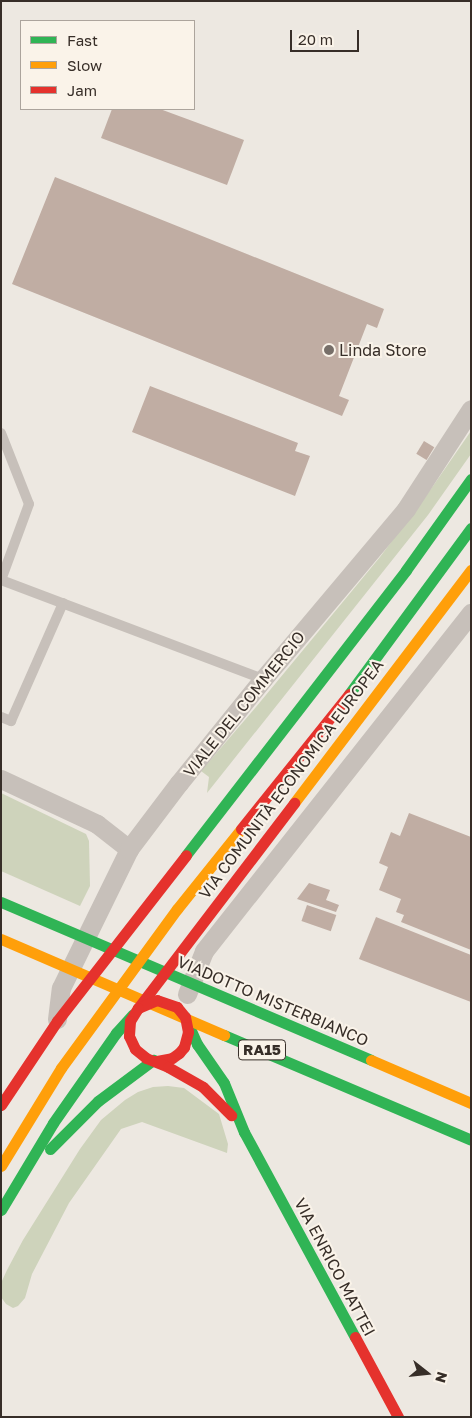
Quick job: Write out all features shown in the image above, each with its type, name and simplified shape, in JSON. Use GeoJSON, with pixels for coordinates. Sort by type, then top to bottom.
{"type":"FeatureCollection","features":[{"type":"Feature","properties":{"kind":"main road"},"geometry":{"type":"LineString","coordinates":[[1,1105],[57,1021],[400,577],[471,479]]}},
{"type":"Feature","properties":{"kind":"main road"},"geometry":{"type":"LineString","coordinates":[[1,1166],[61,1068],[177,909],[358,682],[438,576],[471,528]]}},
{"type":"Feature","properties":{"kind":"main road","name":"VIA COMUNITÀ ECONOMICA EUROPEA"},"geometry":{"type":"LineString","coordinates":[[1,1210],[53,1123],[116,1033],[135,1011],[471,570]]}},
{"type":"Feature","properties":{"kind":"main road","name":"VIADOTTO MISTERBIANCO"},"geometry":{"type":"LineString","coordinates":[[1,902],[471,1103]]}},
{"type":"Feature","properties":{"kind":"main road","name":"RA15"},"geometry":{"type":"LineString","coordinates":[[1,939],[471,1140]]}},
{"type":"Feature","properties":{"kind":"main road"},"geometry":{"type":"LineString","coordinates":[[1,945],[52,960]]}},
{"type":"Feature","properties":{"kind":"main road"},"geometry":{"type":"LineString","coordinates":[[157,1000],[171,1003],[184,1014],[198,1044],[224,1083],[244,1132],[223,1105],[203,1087],[140,1055],[130,1043],[128,1028],[135,1011],[157,1000]]}},
{"type":"Feature","properties":{"kind":"main road"},"geometry":{"type":"LineString","coordinates":[[6,1221],[52,1147],[98,1102],[155,1061],[172,1058],[184,1047],[188,1032],[184,1014]]}},
{"type":"Feature","properties":{"kind":"main road","name":"VIA ENRICO MATTEI"},"geometry":{"type":"LineString","coordinates":[[244,1132],[398,1417]]}},
{"type":"Feature","properties":{"kind":"street","name":"VIALE DEL COMMERCIO"},"geometry":{"type":"LineString","coordinates":[[57,1021],[61,988],[130,849],[179,783],[263,679],[406,509],[471,409]]}},
{"type":"Feature","properties":{"kind":"street"},"geometry":{"type":"LineString","coordinates":[[184,1014],[190,985],[204,951],[471,613]]}},
{"type":"Feature","properties":{"kind":"street"},"geometry":{"type":"LineString","coordinates":[[1,779],[97,824],[130,849]]}},
{"type":"Feature","properties":{"kind":"lane"},"geometry":{"type":"LineString","coordinates":[[1,433],[29,504],[1,580],[263,679]]}},
{"type":"Feature","properties":{"kind":"lane"},"geometry":{"type":"LineString","coordinates":[[1,717],[11,721],[63,603]]}},
{"type":"Feature","properties":{"kind":"green space"},"geometry":{"type":"Polygon","coordinates":[[[471,431],[471,454],[428,515],[207,793],[209,777],[201,771],[380,557],[471,431]]]}},
{"type":"Feature","properties":{"kind":"green space"},"geometry":{"type":"Polygon","coordinates":[[[1,793],[86,834],[89,841],[90,886],[80,906],[1,871],[1,793]]]}},
{"type":"Feature","properties":{"kind":"green space"},"geometry":{"type":"Polygon","coordinates":[[[153,1087],[184,1088],[219,1114],[228,1144],[227,1153],[142,1122],[121,1129],[69,1203],[32,1274],[25,1298],[18,1306],[13,1308],[6,1304],[1,1297],[1,1283],[7,1270],[23,1240],[80,1149],[101,1120],[138,1092],[153,1087]]]}},
{"type":"Feature","properties":{"kind":"building"},"geometry":{"type":"Polygon","coordinates":[[[112,110],[163,110],[244,140],[227,185],[101,138],[112,110]]]}},
{"type":"Feature","properties":{"kind":"building"},"geometry":{"type":"Polygon","coordinates":[[[55,177],[384,309],[377,328],[367,324],[339,396],[349,400],[342,416],[12,284],[55,177]]]}},
{"type":"Feature","properties":{"kind":"building"},"geometry":{"type":"Polygon","coordinates":[[[150,386],[298,443],[295,451],[310,456],[295,496],[132,432],[150,386]]]}},
{"type":"Feature","properties":{"kind":"building"},"geometry":{"type":"Polygon","coordinates":[[[424,441],[434,447],[427,460],[416,454],[424,441]]]}},
{"type":"Feature","properties":{"kind":"building"},"geometry":{"type":"Polygon","coordinates":[[[409,813],[471,837],[471,950],[401,922],[404,915],[396,912],[401,899],[379,890],[388,867],[379,863],[391,832],[400,836],[409,813]]]}},
{"type":"Feature","properties":{"kind":"building"},"geometry":{"type":"Polygon","coordinates":[[[309,883],[330,890],[326,900],[339,905],[336,912],[297,899],[309,883]]]}},
{"type":"Feature","properties":{"kind":"building"},"geometry":{"type":"Polygon","coordinates":[[[307,905],[336,915],[331,931],[301,921],[307,905]]]}},
{"type":"Feature","properties":{"kind":"building"},"geometry":{"type":"Polygon","coordinates":[[[376,917],[471,955],[471,1002],[359,959],[376,917]]]}},
{"type":"Feature","properties":{"kind":"traffic: fast"},"geometry":{"type":"LineString","coordinates":[[186,855],[406,570],[471,479]]}},
{"type":"Feature","properties":{"kind":"traffic: fast"},"geometry":{"type":"LineString","coordinates":[[349,694],[471,528]]}},
{"type":"Feature","properties":{"kind":"traffic: fast"},"geometry":{"type":"LineString","coordinates":[[1,902],[371,1060]]}},
{"type":"Feature","properties":{"kind":"traffic: fast"},"geometry":{"type":"LineString","coordinates":[[1,1210],[53,1123],[116,1033],[133,1014]]}},
{"type":"Feature","properties":{"kind":"traffic: fast"},"geometry":{"type":"LineString","coordinates":[[185,1017],[197,1044],[224,1083],[244,1132],[355,1337]]}},
{"type":"Feature","properties":{"kind":"traffic: fast"},"geometry":{"type":"LineString","coordinates":[[224,1035],[471,1140]]}},
{"type":"Feature","properties":{"kind":"traffic: fast"},"geometry":{"type":"LineString","coordinates":[[50,1149],[98,1101],[153,1060]]}},
{"type":"Feature","properties":{"kind":"traffic: slow"},"geometry":{"type":"LineString","coordinates":[[294,803],[471,570]]}},
{"type":"Feature","properties":{"kind":"traffic: slow"},"geometry":{"type":"LineString","coordinates":[[1,1166],[61,1068],[177,909],[241,829]]}},
{"type":"Feature","properties":{"kind":"traffic: slow"},"geometry":{"type":"LineString","coordinates":[[1,939],[224,1035]]}},
{"type":"Feature","properties":{"kind":"traffic: slow"},"geometry":{"type":"LineString","coordinates":[[371,1060],[471,1103]]}},
{"type":"Feature","properties":{"kind":"traffic: jam"},"geometry":{"type":"LineString","coordinates":[[241,829],[349,694]]}},
{"type":"Feature","properties":{"kind":"traffic: jam"},"geometry":{"type":"LineString","coordinates":[[138,1008],[294,803]]}},
{"type":"Feature","properties":{"kind":"traffic: jam"},"geometry":{"type":"LineString","coordinates":[[1,1105],[57,1021],[186,855]]}},
{"type":"Feature","properties":{"kind":"traffic: jam"},"geometry":{"type":"LineString","coordinates":[[157,1061],[172,1058],[179,1053],[184,1047],[188,1032],[185,1017],[177,1007],[157,1000],[138,1008],[130,1021],[129,1036],[135,1049],[146,1058],[168,1067],[203,1087],[231,1115]]}},
{"type":"Feature","properties":{"kind":"traffic: jam"},"geometry":{"type":"LineString","coordinates":[[355,1337],[398,1417]]}},
{"type":"Feature","properties":{"kind":"place","name":"Linda Store"},"geometry":{"type":"Point","coordinates":[329,350]}}]}
